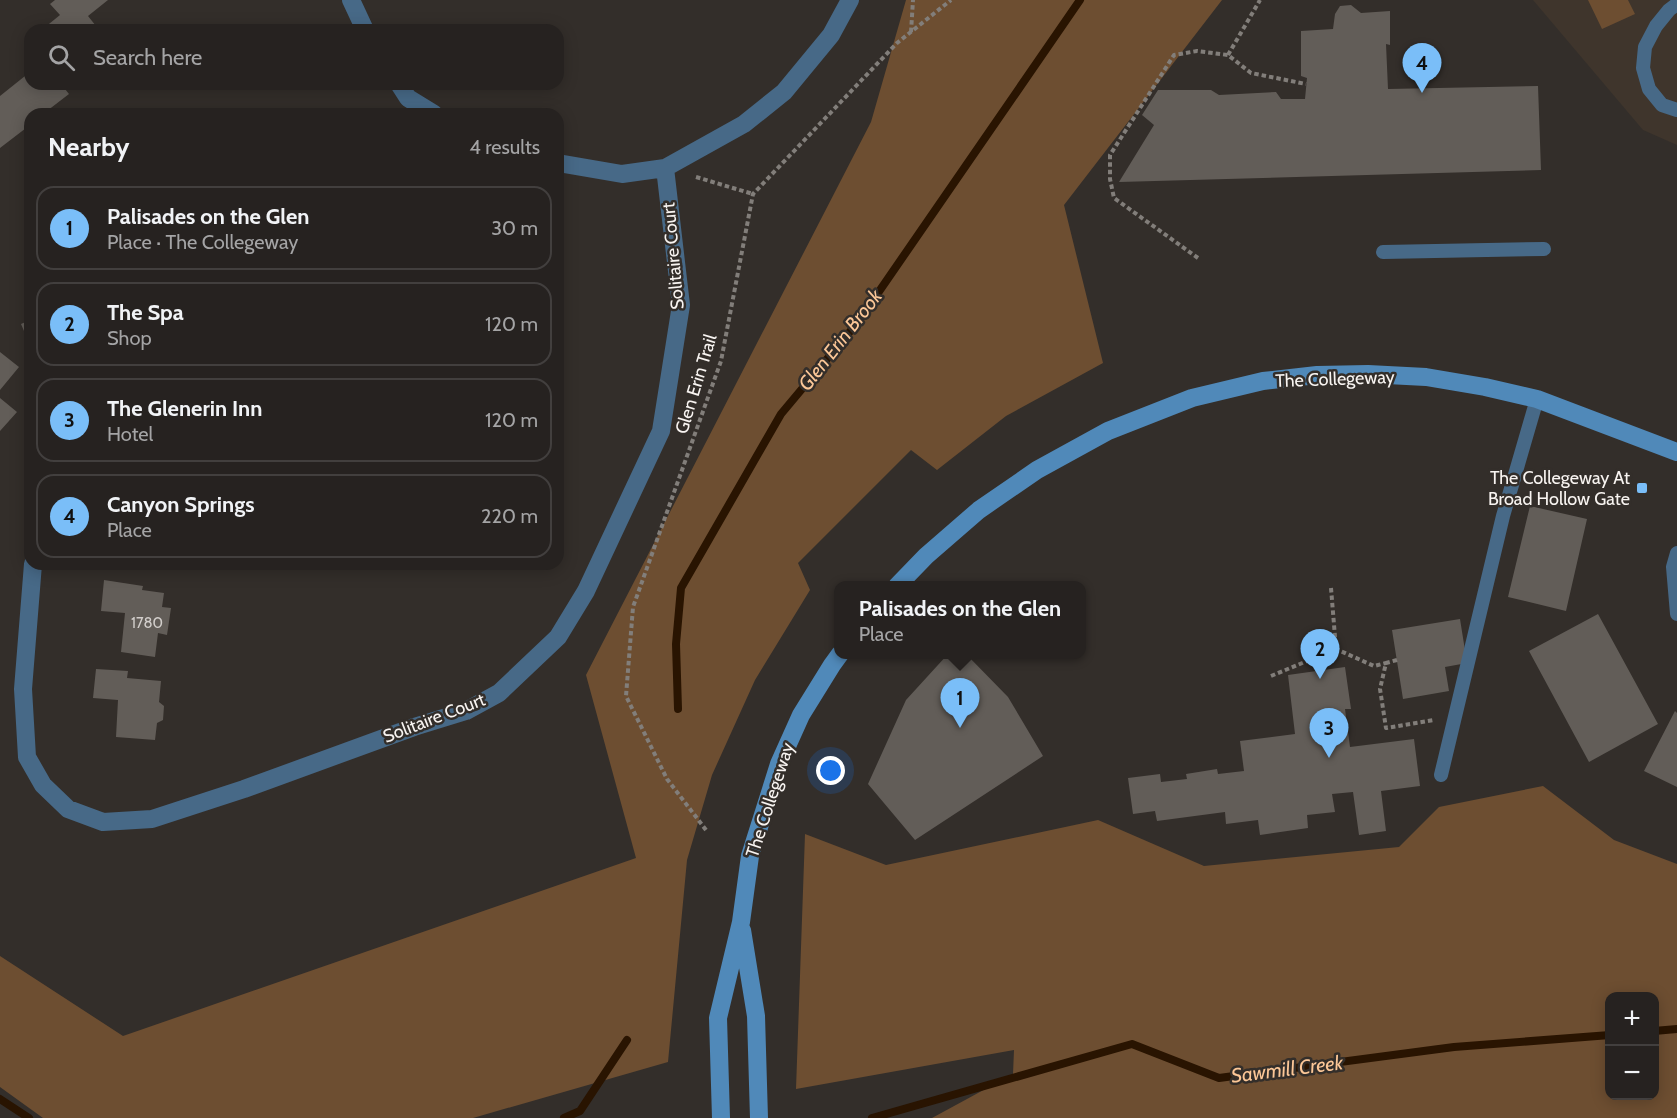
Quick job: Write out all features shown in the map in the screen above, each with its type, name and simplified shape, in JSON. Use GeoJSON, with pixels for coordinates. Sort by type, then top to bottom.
{"type":"FeatureCollection","features":[{"type":"Feature","properties":{"kind":"street"},"geometry":{"type":"LineString","coordinates":[[351,0],[362,24]]}},
{"type":"Feature","properties":{"kind":"street"},"geometry":{"type":"LineString","coordinates":[[564,164],[622,174],[665,168],[744,124],[784,92],[831,35],[850,0]]}},
{"type":"Feature","properties":{"kind":"street"},"geometry":{"type":"LineString","coordinates":[[403,90],[408,98],[424,108]]}},
{"type":"Feature","properties":{"kind":"street","name":"Solitaire Court"},"geometry":{"type":"LineString","coordinates":[[33,570],[23,689],[27,757],[43,785],[68,809],[103,822],[152,819],[244,789],[414,727],[466,711],[498,693],[551,644],[564,628],[586,591],[661,431],[681,305],[665,168]]}},
{"type":"Feature","properties":{"kind":"street","name":"The Collegeway"},"geometry":{"type":"LineString","coordinates":[[901,581],[979,510],[1037,470],[1108,431],[1192,398],[1263,381],[1317,375],[1368,374],[1426,377],[1485,387],[1537,399],[1677,452]]}},
{"type":"Feature","properties":{"kind":"street","name":"The Collegeway"},"geometry":{"type":"LineString","coordinates":[[721,1118],[718,1017],[741,922],[750,856],[778,764],[801,715],[837,659]]}},
{"type":"Feature","properties":{"kind":"street","name":"The Collegeway"},"geometry":{"type":"LineString","coordinates":[[741,922],[756,1016],[759,1118]]}},
{"type":"Feature","properties":{"kind":"lane"},"geometry":{"type":"LineString","coordinates":[[1677,4],[1656,26],[1645,47],[1643,68],[1649,89],[1662,105],[1677,110]]}},
{"type":"Feature","properties":{"kind":"lane"},"geometry":{"type":"LineString","coordinates":[[1383,252],[1544,249]]}},
{"type":"Feature","properties":{"kind":"lane"},"geometry":{"type":"LineString","coordinates":[[1441,774],[1503,516],[1537,399]]}},
{"type":"Feature","properties":{"kind":"lane"},"geometry":{"type":"LineString","coordinates":[[1677,553],[1673,567],[1677,614]]}},
{"type":"Feature","properties":{"kind":"path"},"geometry":{"type":"LineString","coordinates":[[911,32],[913,0]]}},
{"type":"Feature","properties":{"kind":"path"},"geometry":{"type":"LineString","coordinates":[[665,168],[753,194],[897,44],[951,0]]}},
{"type":"Feature","properties":{"kind":"path"},"geometry":{"type":"LineString","coordinates":[[1228,55],[1260,0]]}},
{"type":"Feature","properties":{"kind":"path"},"geometry":{"type":"LineString","coordinates":[[1198,258],[1114,198],[1110,179],[1110,155],[1174,55],[1197,51],[1228,55],[1251,73],[1306,84]]}},
{"type":"Feature","properties":{"kind":"path","name":"Glen Erin Trail"},"geometry":{"type":"LineString","coordinates":[[706,830],[667,779],[626,696],[627,674],[633,607],[721,362],[753,194]]}},
{"type":"Feature","properties":{"kind":"path"},"geometry":{"type":"LineString","coordinates":[[1331,588],[1336,650]]}},
{"type":"Feature","properties":{"kind":"path"},"geometry":{"type":"LineString","coordinates":[[1271,676],[1336,650],[1374,666],[1397,660]]}},
{"type":"Feature","properties":{"kind":"path"},"geometry":{"type":"LineString","coordinates":[[1386,663],[1380,689],[1386,728],[1456,717]]}},
{"type":"Feature","properties":{"kind":"shaded area"},"geometry":{"type":"Polygon","coordinates":[[[906,0],[1222,0],[1064,205],[1103,363],[1006,416],[937,470],[911,450],[798,563],[810,590],[755,680],[712,775],[687,860],[668,1062],[473,1118],[43,1118],[0,1087],[0,956],[123,1036],[636,858],[586,675],[871,122],[906,0]]]}},
{"type":"Feature","properties":{"kind":"shaded area"},"geometry":{"type":"Polygon","coordinates":[[[1533,0],[1677,0],[1677,145],[1643,130],[1533,0]]]}},
{"type":"Feature","properties":{"kind":"shaded area"},"geometry":{"type":"Polygon","coordinates":[[[1588,0],[1628,0],[1635,14],[1602,29],[1588,0]]]}},
{"type":"Feature","properties":{"kind":"shaded area"},"geometry":{"type":"Polygon","coordinates":[[[1543,786],[1614,840],[1677,864],[1677,1118],[932,1118],[1013,1074],[1014,1050],[796,1089],[805,834],[886,865],[1098,820],[1204,866],[1399,847],[1439,807],[1543,786]]]}},
{"type":"Feature","properties":{"kind":"building"},"geometry":{"type":"Polygon","coordinates":[[[55,0],[108,0],[88,16],[94,24],[49,24],[60,15],[50,4],[55,0]]]}},
{"type":"Feature","properties":{"kind":"building"},"geometry":{"type":"Polygon","coordinates":[[[1351,5],[1361,13],[1390,11],[1390,45],[1386,44],[1388,89],[1538,86],[1541,170],[1119,182],[1154,125],[1142,115],[1158,90],[1211,90],[1219,95],[1276,92],[1281,99],[1305,99],[1307,78],[1301,76],[1301,31],[1333,29],[1335,14],[1340,6],[1351,5]]]}},
{"type":"Feature","properties":{"kind":"building"},"geometry":{"type":"Polygon","coordinates":[[[24,77],[24,90],[66,90],[69,94],[51,108],[24,108],[24,130],[0,148],[0,96],[24,77]]]}},
{"type":"Feature","properties":{"kind":"building"},"geometry":{"type":"Polygon","coordinates":[[[0,352],[19,367],[0,390],[0,352]]]}},
{"type":"Feature","properties":{"kind":"building"},"geometry":{"type":"Polygon","coordinates":[[[0,398],[17,412],[0,431],[0,398]]]}},
{"type":"Feature","properties":{"kind":"building"},"geometry":{"type":"Polygon","coordinates":[[[1530,506],[1587,519],[1566,611],[1508,597],[1530,506]]]}},
{"type":"Feature","properties":{"kind":"building"},"geometry":{"type":"Polygon","coordinates":[[[104,580],[143,586],[142,590],[164,593],[162,607],[171,608],[167,635],[158,633],[155,657],[121,652],[125,613],[101,611],[104,580]]]}},
{"type":"Feature","properties":{"kind":"building"},"geometry":{"type":"Polygon","coordinates":[[[1598,614],[1658,724],[1589,762],[1529,651],[1598,614]]]}},
{"type":"Feature","properties":{"kind":"building"},"geometry":{"type":"Polygon","coordinates":[[[1460,619],[1467,663],[1445,667],[1449,691],[1403,699],[1392,630],[1460,619]]]}},
{"type":"Feature","properties":{"kind":"building"},"geometry":{"type":"Polygon","coordinates":[[[943,659],[971,659],[1008,697],[1043,756],[915,840],[868,784],[906,700],[943,659]]]}},
{"type":"Feature","properties":{"kind":"building"},"geometry":{"type":"Polygon","coordinates":[[[1345,667],[1351,709],[1345,709],[1350,747],[1414,739],[1420,786],[1381,791],[1386,831],[1359,835],[1353,792],[1332,794],[1335,812],[1307,815],[1308,828],[1260,835],[1258,820],[1226,824],[1225,812],[1157,821],[1155,811],[1133,814],[1128,778],[1160,774],[1161,782],[1187,779],[1186,774],[1217,769],[1218,774],[1244,771],[1240,741],[1295,734],[1288,675],[1345,667]]]}},
{"type":"Feature","properties":{"kind":"building"},"geometry":{"type":"Polygon","coordinates":[[[96,669],[128,671],[127,678],[161,681],[159,702],[164,706],[163,720],[157,723],[155,740],[116,737],[118,700],[93,698],[96,669]]]}},
{"type":"Feature","properties":{"kind":"building"},"geometry":{"type":"Polygon","coordinates":[[[1675,711],[1677,713],[1677,787],[1644,771],[1675,711]]]}},
{"type":"Feature","properties":{"kind":"waterway","name":"Glen Erin Brook"},"geometry":{"type":"LineString","coordinates":[[678,709],[676,644],[681,588],[781,414],[858,322],[1080,0]]}},
{"type":"Feature","properties":{"kind":"waterway","name":"Sawmill Creek"},"geometry":{"type":"LineString","coordinates":[[1659,1031],[1677,1029]]}},
{"type":"Feature","properties":{"kind":"waterway","name":"Sawmill Creek"},"geometry":{"type":"LineString","coordinates":[[872,1118],[1132,1044],[1219,1078],[1454,1047],[1605,1035]]}},
{"type":"Feature","properties":{"kind":"waterway","name":"Glen Erin Brook"},"geometry":{"type":"LineString","coordinates":[[564,1118],[580,1111],[627,1040]]}},
{"type":"Feature","properties":{"kind":"waterway","name":"Sawmill Creek"},"geometry":{"type":"LineString","coordinates":[[0,1099],[29,1118]]}},
{"type":"Feature","properties":{"kind":"place","name":"Canyon Springs"},"geometry":{"type":"Point","coordinates":[1422,93]}},
{"type":"Feature","properties":{"kind":"place","name":"The Collegeway At Broad Hollow Gate"},"geometry":{"type":"Point","coordinates":[1642,488]}},
{"type":"Feature","properties":{"kind":"place","name":"The Spa"},"geometry":{"type":"Point","coordinates":[1320,679]}},
{"type":"Feature","properties":{"kind":"place","name":"Palisades on the Glen"},"geometry":{"type":"Point","coordinates":[960,728]}},
{"type":"Feature","properties":{"kind":"place","name":"The Glenerin Inn"},"geometry":{"type":"Point","coordinates":[1329,758]}}]}
